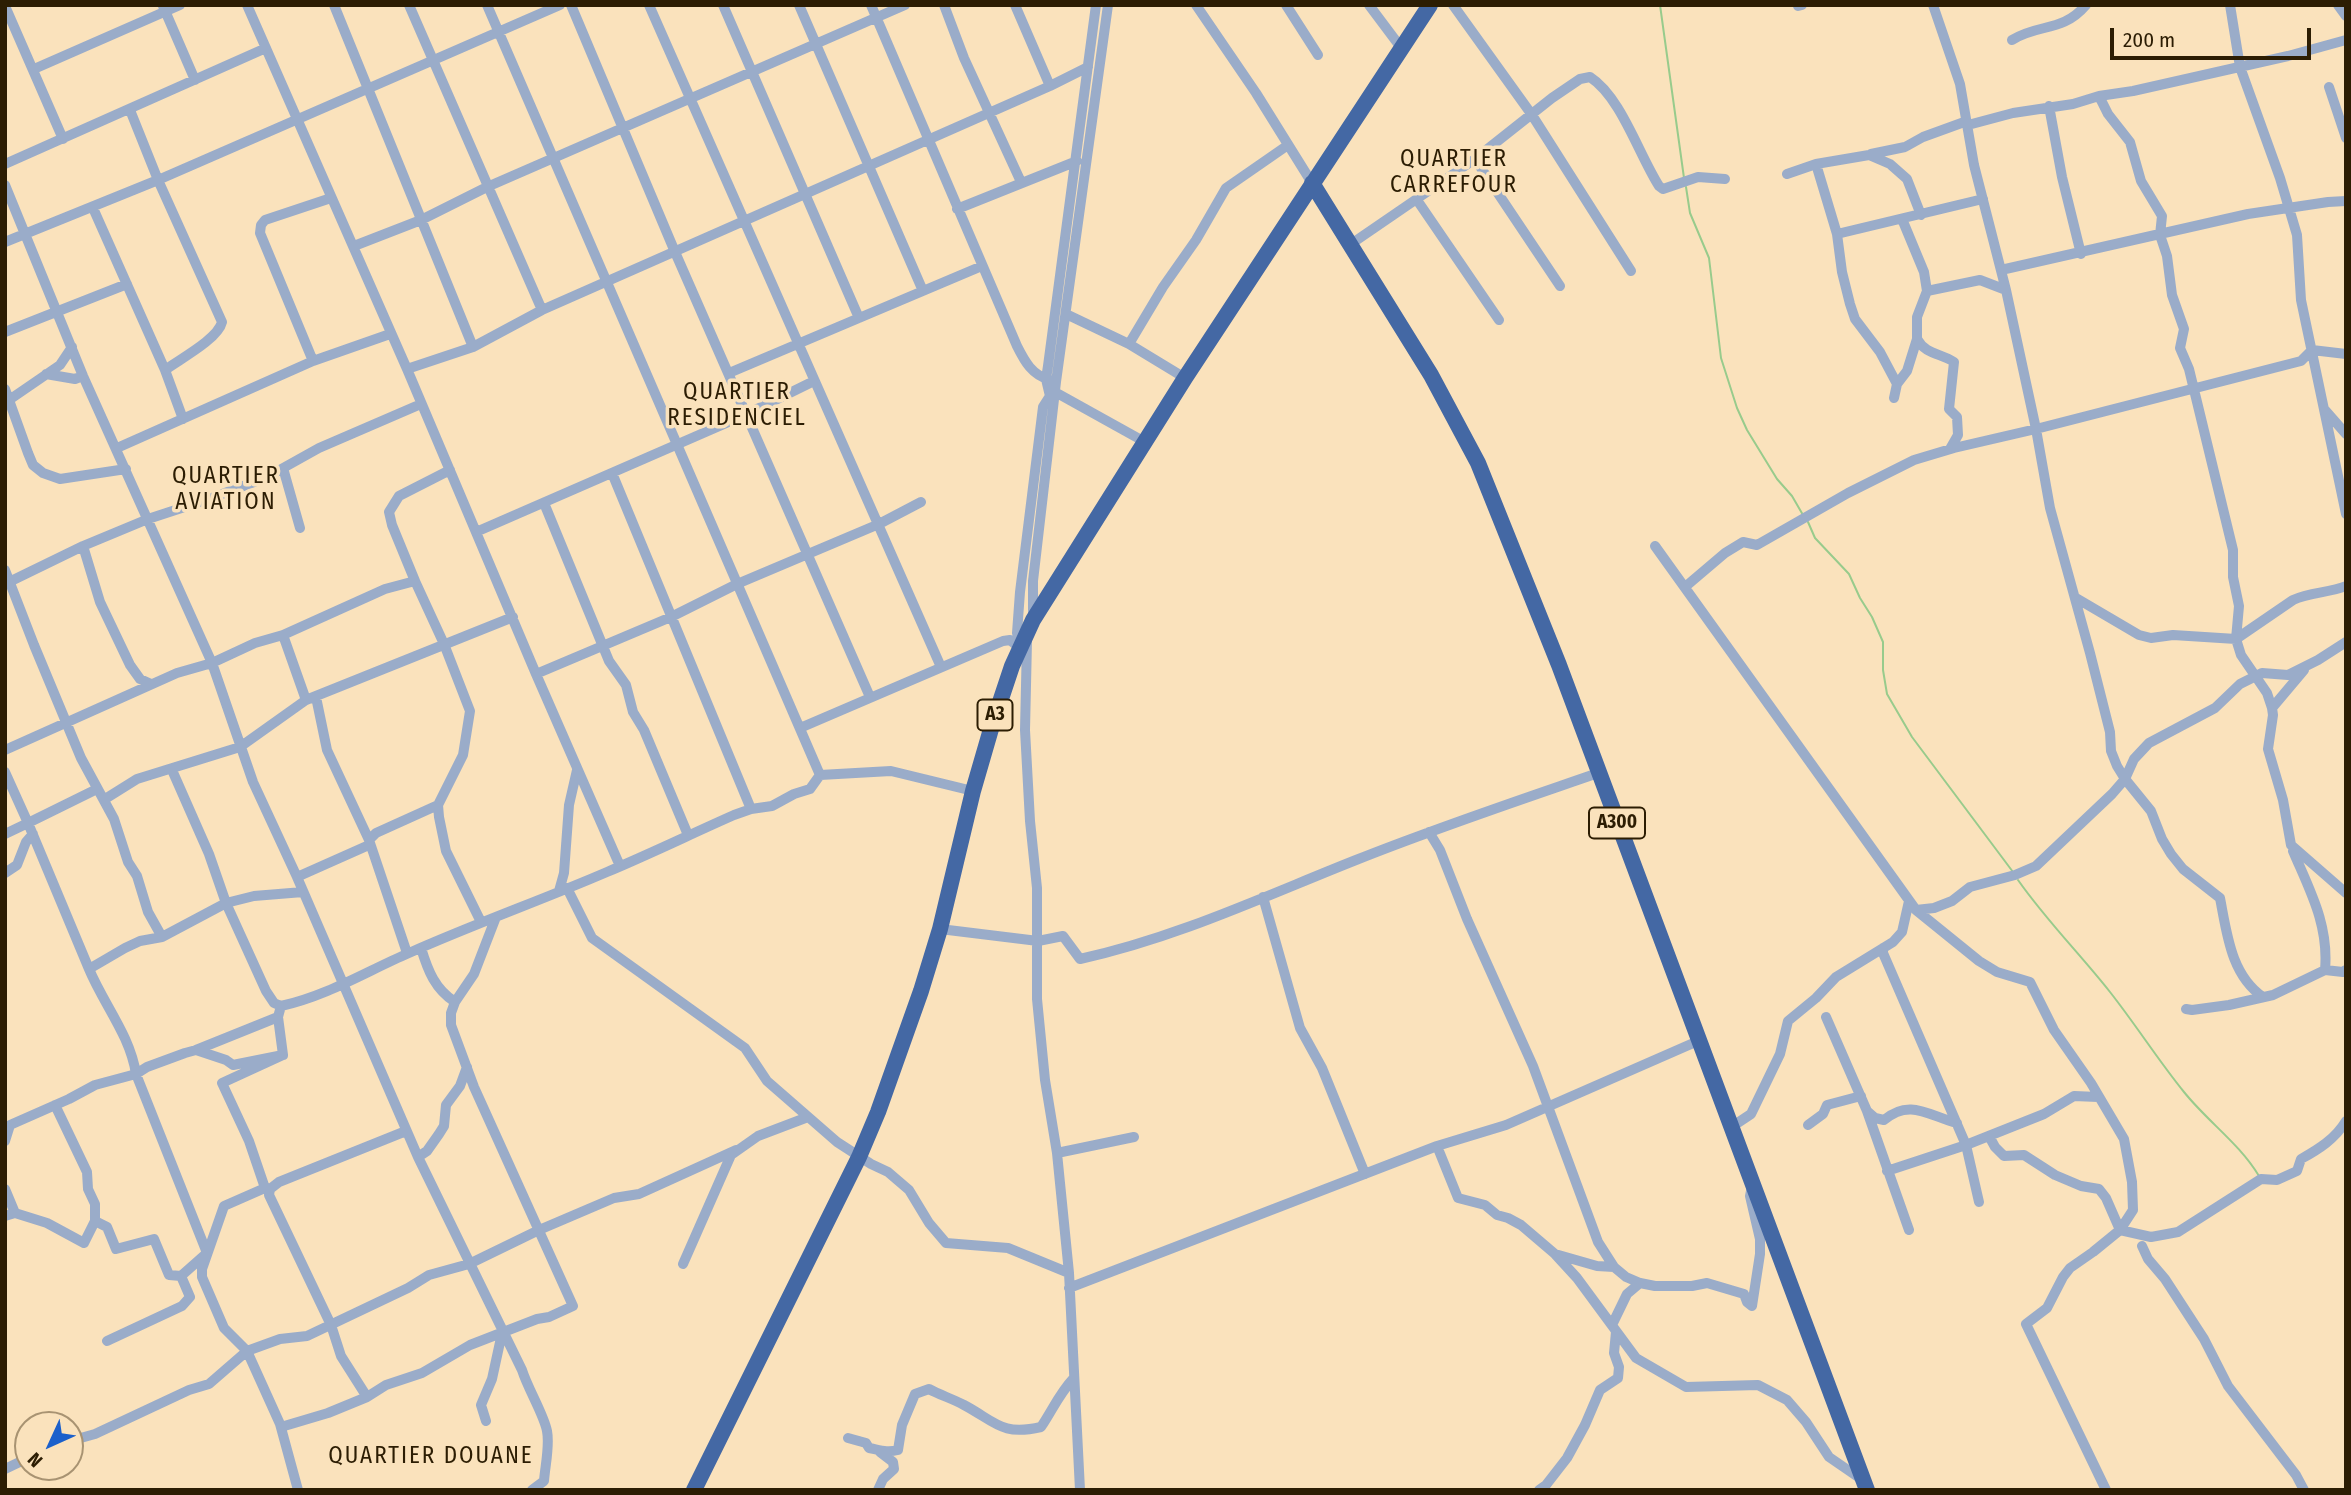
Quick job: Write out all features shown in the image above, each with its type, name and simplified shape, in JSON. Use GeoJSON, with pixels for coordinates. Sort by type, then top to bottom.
{"type":"FeatureCollection","features":[{"type":"Feature","properties":{"kind":"highway","name":"A3"},"geometry":{"type":"LineString","coordinates":[[694,1490],[859,1157],[878,1112],[940,929],[974,791],[1002,693],[1030,626],[1185,378],[1402,49],[1422,9]]}},
{"type":"Feature","properties":{"kind":"highway","name":"A300"},"geometry":{"type":"LineString","coordinates":[[1312,183],[1431,375],[1478,463],[1544,627],[1698,1041],[1733,1126],[1865,1485]]}},
{"type":"Feature","properties":{"kind":"street"},"geometry":{"type":"LineString","coordinates":[[34,69],[164,8],[180,5]]}},
{"type":"Feature","properties":{"kind":"street"},"geometry":{"type":"LineString","coordinates":[[247,5],[354,246],[620,866]]}},
{"type":"Feature","properties":{"kind":"street"},"geometry":{"type":"LineString","coordinates":[[334,5],[473,347]]}},
{"type":"Feature","properties":{"kind":"street"},"geometry":{"type":"LineString","coordinates":[[409,5],[542,310]]}},
{"type":"Feature","properties":{"kind":"street"},"geometry":{"type":"LineString","coordinates":[[486,5],[820,775]]}},
{"type":"Feature","properties":{"kind":"street"},"geometry":{"type":"LineString","coordinates":[[5,242],[93,208],[560,5]]}},
{"type":"Feature","properties":{"kind":"street"},"geometry":{"type":"LineString","coordinates":[[571,5],[675,252],[870,697]]}},
{"type":"Feature","properties":{"kind":"street"},"geometry":{"type":"LineString","coordinates":[[649,5],[941,667]]}},
{"type":"Feature","properties":{"kind":"street"},"geometry":{"type":"LineString","coordinates":[[723,5],[859,318]]}},
{"type":"Feature","properties":{"kind":"street"},"geometry":{"type":"LineString","coordinates":[[799,5],[923,290]]}},
{"type":"Feature","properties":{"kind":"street"},"geometry":{"type":"LineString","coordinates":[[871,5],[1025,362],[1037,375],[1144,442]]}},
{"type":"Feature","properties":{"kind":"street"},"geometry":{"type":"LineString","coordinates":[[354,246],[421,220],[487,187],[905,5]]}},
{"type":"Feature","properties":{"kind":"street"},"geometry":{"type":"LineString","coordinates":[[944,5],[964,58],[1021,182]]}},
{"type":"Feature","properties":{"kind":"street"},"geometry":{"type":"LineString","coordinates":[[1015,5],[1051,86]]}},
{"type":"Feature","properties":{"kind":"street"},"geometry":{"type":"LineString","coordinates":[[1080,1490],[1069,1273],[1057,1153],[1038,1013],[1037,888],[1025,730],[1030,626],[1052,384],[1074,162],[1096,5]]}},
{"type":"Feature","properties":{"kind":"street"},"geometry":{"type":"LineString","coordinates":[[1020,648],[1017,633],[1020,592],[1043,407],[1050,396],[1066,314],[1108,5]]}},
{"type":"Feature","properties":{"kind":"street"},"geometry":{"type":"LineString","coordinates":[[1210,5],[1198,9],[1312,183]]}},
{"type":"Feature","properties":{"kind":"street"},"geometry":{"type":"LineString","coordinates":[[1286,5],[1318,55]]}},
{"type":"Feature","properties":{"kind":"street"},"geometry":{"type":"LineString","coordinates":[[1369,5],[1402,49]]}},
{"type":"Feature","properties":{"kind":"street"},"geometry":{"type":"LineString","coordinates":[[1453,5],[1532,115],[1631,271]]}},
{"type":"Feature","properties":{"kind":"street"},"geometry":{"type":"LineString","coordinates":[[1933,5],[1959,84],[2036,429],[2050,508],[2110,732],[2111,751],[2125,779],[2151,811],[2171,855],[2183,869],[2220,898],[2228,943],[2235,962],[2253,990],[2263,997]]}},
{"type":"Feature","properties":{"kind":"street"},"geometry":{"type":"LineString","coordinates":[[2012,40],[2023,33],[2064,24],[2086,5]]}},
{"type":"Feature","properties":{"kind":"street"},"geometry":{"type":"LineString","coordinates":[[2230,5],[2239,67],[2297,235],[2301,300],[2346,514]]}},
{"type":"Feature","properties":{"kind":"street"},"geometry":{"type":"LineString","coordinates":[[2338,5],[2346,16]]}},
{"type":"Feature","properties":{"kind":"street"},"geometry":{"type":"LineString","coordinates":[[5,6],[63,139]]}},
{"type":"Feature","properties":{"kind":"street"},"geometry":{"type":"LineString","coordinates":[[164,8],[195,80]]}},
{"type":"Feature","properties":{"kind":"street"},"geometry":{"type":"LineString","coordinates":[[1787,174],[1816,164],[1905,147],[1923,137],[1967,123],[2133,91],[2346,40]]}},
{"type":"Feature","properties":{"kind":"street"},"geometry":{"type":"LineString","coordinates":[[5,164],[266,48]]}},
{"type":"Feature","properties":{"kind":"street"},"geometry":{"type":"LineString","coordinates":[[407,369],[473,347],[542,310],[928,141],[1088,67]]}},
{"type":"Feature","properties":{"kind":"street"},"geometry":{"type":"LineString","coordinates":[[1352,244],[1475,159],[1580,79],[1590,77],[1599,83],[1623,118],[1659,186],[1663,189],[1673,187],[1698,177],[1725,179]]}},
{"type":"Feature","properties":{"kind":"street"},"geometry":{"type":"LineString","coordinates":[[2329,87],[2346,138]]}},
{"type":"Feature","properties":{"kind":"street"},"geometry":{"type":"LineString","coordinates":[[2099,96],[2108,114],[2130,142],[2141,181],[2162,216],[2160,235],[2167,256],[2172,295],[2184,329],[2180,348],[2189,369],[2233,550],[2233,577],[2239,606],[2236,639],[2248,668],[2267,694],[2272,708],[2268,749],[2283,800],[2291,845],[2321,919],[2326,953],[2325,970]]}},
{"type":"Feature","properties":{"kind":"street"},"geometry":{"type":"LineString","coordinates":[[2049,107],[2062,177],[2081,254]]}},
{"type":"Feature","properties":{"kind":"street"},"geometry":{"type":"LineString","coordinates":[[130,110],[158,180],[222,322],[212,337],[165,370]]}},
{"type":"Feature","properties":{"kind":"street"},"geometry":{"type":"LineString","coordinates":[[1129,344],[1226,188],[1288,145]]}},
{"type":"Feature","properties":{"kind":"street"},"geometry":{"type":"LineString","coordinates":[[1869,155],[1890,164],[1907,179],[1921,215]]}},
{"type":"Feature","properties":{"kind":"street"},"geometry":{"type":"LineString","coordinates":[[957,209],[1086,158]]}},
{"type":"Feature","properties":{"kind":"street"},"geometry":{"type":"LineString","coordinates":[[1475,159],[1560,286]]}},
{"type":"Feature","properties":{"kind":"street"},"geometry":{"type":"LineString","coordinates":[[1816,164],[1837,234],[1842,272],[1855,318],[1880,352],[1897,384]]}},
{"type":"Feature","properties":{"kind":"street"},"geometry":{"type":"LineString","coordinates":[[5,185],[83,376],[212,663],[253,782],[298,877],[406,1131],[522,1370],[547,1432],[544,1481],[531,1490]]}},
{"type":"Feature","properties":{"kind":"street"},"geometry":{"type":"LineString","coordinates":[[313,361],[262,240],[261,225],[272,217],[331,198]]}},
{"type":"Feature","properties":{"kind":"street"},"geometry":{"type":"LineString","coordinates":[[1837,234],[1983,199]]}},
{"type":"Feature","properties":{"kind":"street"},"geometry":{"type":"LineString","coordinates":[[1417,200],[1499,320]]}},
{"type":"Feature","properties":{"kind":"street"},"geometry":{"type":"LineString","coordinates":[[2001,270],[2248,214],[2346,201]]}},
{"type":"Feature","properties":{"kind":"street"},"geometry":{"type":"LineString","coordinates":[[93,208],[165,370],[183,418]]}},
{"type":"Feature","properties":{"kind":"street"},"geometry":{"type":"LineString","coordinates":[[1894,398],[1897,384],[1907,371],[1917,339],[1917,317],[1927,291],[1924,272],[1902,219]]}},
{"type":"Feature","properties":{"kind":"street"},"geometry":{"type":"LineString","coordinates":[[729,373],[982,266]]}},
{"type":"Feature","properties":{"kind":"street"},"geometry":{"type":"LineString","coordinates":[[1927,291],[1980,280],[2006,290]]}},
{"type":"Feature","properties":{"kind":"street"},"geometry":{"type":"LineString","coordinates":[[5,332],[127,284]]}},
{"type":"Feature","properties":{"kind":"street"},"geometry":{"type":"LineString","coordinates":[[1066,314],[1129,344],[1185,378]]}},
{"type":"Feature","properties":{"kind":"street"},"geometry":{"type":"LineString","coordinates":[[117,448],[313,361],[390,334]]}},
{"type":"Feature","properties":{"kind":"street"},"geometry":{"type":"LineString","coordinates":[[1917,339],[1921,346],[1934,355],[1954,362],[1949,409],[1956,417],[1958,435],[1950,449]]}},
{"type":"Feature","properties":{"kind":"street"},"geometry":{"type":"LineString","coordinates":[[72,346],[67,357],[46,374],[7,394],[28,453],[33,464],[43,473],[60,480],[126,470]]}},
{"type":"Feature","properties":{"kind":"street"},"geometry":{"type":"LineString","coordinates":[[2312,350],[2346,354]]}},
{"type":"Feature","properties":{"kind":"street"},"geometry":{"type":"LineString","coordinates":[[1685,587],[1725,553],[1743,542],[1757,545],[1876,478],[1914,460],[2301,361],[2312,350]]}},
{"type":"Feature","properties":{"kind":"street"},"geometry":{"type":"LineString","coordinates":[[46,374],[75,379],[83,376]]}},
{"type":"Feature","properties":{"kind":"street"},"geometry":{"type":"LineString","coordinates":[[476,532],[747,414],[814,380]]}},
{"type":"Feature","properties":{"kind":"street"},"geometry":{"type":"LineString","coordinates":[[162,937],[148,912],[114,819],[67,723],[7,575],[148,519],[232,491],[284,468],[319,448],[421,404]]}},
{"type":"Feature","properties":{"kind":"street"},"geometry":{"type":"LineString","coordinates":[[2324,409],[2346,434]]}},
{"type":"Feature","properties":{"kind":"street"},"geometry":{"type":"LineString","coordinates":[[284,468],[300,528]]}},
{"type":"Feature","properties":{"kind":"street"},"geometry":{"type":"LineString","coordinates":[[450,470],[399,496],[389,512],[392,525],[470,711],[463,755],[438,805],[443,844],[481,922]]}},
{"type":"Feature","properties":{"kind":"street"},"geometry":{"type":"LineString","coordinates":[[612,473],[751,809]]}},
{"type":"Feature","properties":{"kind":"street"},"geometry":{"type":"LineString","coordinates":[[536,674],[671,617],[737,584],[879,524],[922,502]]}},
{"type":"Feature","properties":{"kind":"street"},"geometry":{"type":"LineString","coordinates":[[544,503],[609,660],[626,685],[633,712],[644,730],[688,835]]}},
{"type":"Feature","properties":{"kind":"street"},"geometry":{"type":"LineString","coordinates":[[83,546],[100,602],[130,665],[140,679],[151,684]]}},
{"type":"Feature","properties":{"kind":"street"},"geometry":{"type":"LineString","coordinates":[[1655,546],[1912,906],[1979,961],[1997,972],[2030,982],[2054,1030],[2091,1083],[2124,1139],[2132,1182],[2133,1210],[2119,1230],[2070,1268],[2047,1308],[2026,1324],[2106,1490]]}},
{"type":"Feature","properties":{"kind":"street"},"geometry":{"type":"LineString","coordinates":[[5,750],[177,673],[212,663],[255,643],[283,635],[385,589],[415,581]]}},
{"type":"Feature","properties":{"kind":"street"},"geometry":{"type":"LineString","coordinates":[[2076,598],[2139,635],[2151,638],[2173,635],[2236,639],[2301,596],[2346,586]]}},
{"type":"Feature","properties":{"kind":"street"},"geometry":{"type":"LineString","coordinates":[[105,799],[137,779],[240,747],[311,699],[513,617]]}},
{"type":"Feature","properties":{"kind":"street"},"geometry":{"type":"LineString","coordinates":[[283,635],[311,699],[327,750],[369,842],[407,953]]}},
{"type":"Feature","properties":{"kind":"street"},"geometry":{"type":"LineString","coordinates":[[800,728],[1003,641],[1010,640],[1020,648]]}},
{"type":"Feature","properties":{"kind":"street"},"geometry":{"type":"LineString","coordinates":[[1912,906],[1934,908],[1952,901],[1970,887],[2015,875],[2036,866],[2080,826],[2125,779],[2134,760],[2149,743],[2215,708],[2240,684],[2262,673],[2288,675],[2346,642]]}},
{"type":"Feature","properties":{"kind":"street"},"geometry":{"type":"LineString","coordinates":[[2272,708],[2308,666]]}},
{"type":"Feature","properties":{"kind":"street"},"geometry":{"type":"LineString","coordinates":[[578,769],[569,805],[563,889],[592,938],[745,1048],[767,1081],[808,1117],[837,1142],[888,1172],[909,1190],[929,1223],[946,1243],[1008,1248],[1069,1273]]}},
{"type":"Feature","properties":{"kind":"street"},"geometry":{"type":"LineString","coordinates":[[172,770],[209,854],[226,903],[266,991],[280,1012],[283,1055]]}},
{"type":"Feature","properties":{"kind":"street"},"geometry":{"type":"LineString","coordinates":[[820,775],[891,771],[974,791]]}},
{"type":"Feature","properties":{"kind":"street"},"geometry":{"type":"LineString","coordinates":[[5,772],[89,969],[134,1057],[136,1074],[207,1253]]}},
{"type":"Feature","properties":{"kind":"street"},"geometry":{"type":"LineString","coordinates":[[940,929],[1038,941],[1063,936],[1080,959],[1120,950],[1181,930],[1429,832],[1598,773]]}},
{"type":"Feature","properties":{"kind":"street"},"geometry":{"type":"LineString","coordinates":[[5,1141],[8,1126],[95,1085],[136,1074],[147,1067],[196,1050],[328,989],[344,985],[407,953],[751,809],[772,806],[810,789],[820,775]]}},
{"type":"Feature","properties":{"kind":"street"},"geometry":{"type":"LineString","coordinates":[[5,834],[30,829],[97,789]]}},
{"type":"Feature","properties":{"kind":"street"},"geometry":{"type":"LineString","coordinates":[[298,877],[369,842],[376,833],[438,805]]}},
{"type":"Feature","properties":{"kind":"street"},"geometry":{"type":"LineString","coordinates":[[5,873],[17,865],[30,829]]}},
{"type":"Feature","properties":{"kind":"street"},"geometry":{"type":"LineString","coordinates":[[1429,832],[1440,850],[1467,919],[1549,1106],[1598,1242],[1614,1267],[1626,1277],[1654,1286],[1692,1286],[1707,1283],[1744,1294],[1752,1306],[1760,1254],[1760,1239],[1750,1196],[1752,1183]]}},
{"type":"Feature","properties":{"kind":"street"},"geometry":{"type":"LineString","coordinates":[[2291,845],[2346,893]]}},
{"type":"Feature","properties":{"kind":"street"},"geometry":{"type":"LineString","coordinates":[[89,969],[125,948],[141,941],[162,937],[226,903],[254,896],[303,892]]}},
{"type":"Feature","properties":{"kind":"street"},"geometry":{"type":"LineString","coordinates":[[1263,897],[1300,1028],[1322,1068],[1365,1174]]}},
{"type":"Feature","properties":{"kind":"street"},"geometry":{"type":"LineString","coordinates":[[1733,1126],[1751,1114],[1780,1054],[1786,1026],[1791,1017],[1816,998],[1836,977],[1893,942],[1902,932],[1912,906]]}},
{"type":"Feature","properties":{"kind":"street"},"geometry":{"type":"LineString","coordinates":[[281,1427],[328,1413],[367,1397],[386,1385],[422,1373],[470,1345],[537,1319],[550,1317],[573,1306],[451,1025],[455,1002],[474,974],[496,917]]}},
{"type":"Feature","properties":{"kind":"street"},"geometry":{"type":"LineString","coordinates":[[421,948],[433,982],[455,1002]]}},
{"type":"Feature","properties":{"kind":"street"},"geometry":{"type":"LineString","coordinates":[[1883,948],[1930,1065],[1966,1145],[1979,1202]]}},
{"type":"Feature","properties":{"kind":"street"},"geometry":{"type":"LineString","coordinates":[[2186,1009],[2229,1005],[2263,997],[2325,970],[2346,970]]}},
{"type":"Feature","properties":{"kind":"street"},"geometry":{"type":"LineString","coordinates":[[1826,1017],[1867,1111],[1909,1230]]}},
{"type":"Feature","properties":{"kind":"street"},"geometry":{"type":"LineString","coordinates":[[1069,1288],[1437,1146],[1506,1125],[1698,1041]]}},
{"type":"Feature","properties":{"kind":"street"},"geometry":{"type":"LineString","coordinates":[[196,1050],[233,1065],[283,1055]]}},
{"type":"Feature","properties":{"kind":"street"},"geometry":{"type":"LineString","coordinates":[[283,1055],[222,1083],[249,1141],[265,1188],[224,1206],[202,1269],[202,1277],[224,1328],[247,1351],[281,1427],[298,1490]]}},
{"type":"Feature","properties":{"kind":"street"},"geometry":{"type":"LineString","coordinates":[[418,1157],[427,1151],[444,1126],[446,1105],[460,1086],[467,1067]]}},
{"type":"Feature","properties":{"kind":"street"},"geometry":{"type":"LineString","coordinates":[[1808,1125],[1823,1114],[1827,1105],[1861,1096]]}},
{"type":"Feature","properties":{"kind":"street"},"geometry":{"type":"LineString","coordinates":[[1886,1171],[1989,1136],[2043,1114],[2074,1096],[2098,1097]]}},
{"type":"Feature","properties":{"kind":"street"},"geometry":{"type":"LineString","coordinates":[[5,1189],[10,1214],[47,1223],[84,1243],[95,1221],[95,1204],[88,1189],[87,1172],[55,1105]]}},
{"type":"Feature","properties":{"kind":"street"},"geometry":{"type":"LineString","coordinates":[[1867,1111],[1875,1118],[1884,1120],[1894,1112],[1908,1108],[1920,1109],[1934,1117],[1957,1123]]}},
{"type":"Feature","properties":{"kind":"street"},"geometry":{"type":"LineString","coordinates":[[84,1437],[189,1390],[209,1384],[247,1351],[279,1339],[307,1336],[408,1288],[429,1275],[469,1264],[538,1230],[614,1198],[639,1194],[736,1150],[758,1136],[808,1117]]}},
{"type":"Feature","properties":{"kind":"street"},"geometry":{"type":"LineString","coordinates":[[2119,1230],[2151,1237],[2178,1232],[2261,1179],[2277,1180],[2297,1171],[2301,1158],[2342,1133],[2346,1121]]}},
{"type":"Feature","properties":{"kind":"street"},"geometry":{"type":"LineString","coordinates":[[367,1397],[341,1356],[331,1325],[269,1195],[270,1189],[279,1182],[406,1131]]}},
{"type":"Feature","properties":{"kind":"street"},"geometry":{"type":"LineString","coordinates":[[1989,1136],[2004,1156],[2024,1155],[2055,1175],[2081,1186],[2099,1189],[2106,1198],[2119,1230]]}},
{"type":"Feature","properties":{"kind":"street"},"geometry":{"type":"LineString","coordinates":[[1057,1153],[1134,1137]]}},
{"type":"Feature","properties":{"kind":"street"},"geometry":{"type":"LineString","coordinates":[[1437,1146],[1458,1198],[1485,1205],[1545,1244],[1577,1278],[1636,1358],[1686,1387],[1758,1385],[1787,1400],[1806,1422],[1829,1457],[1865,1485]]}},
{"type":"Feature","properties":{"kind":"street"},"geometry":{"type":"LineString","coordinates":[[683,1264],[727,1160],[736,1150]]}},
{"type":"Feature","properties":{"kind":"street"},"geometry":{"type":"LineString","coordinates":[[95,1221],[107,1227],[116,1249],[154,1239],[169,1275],[181,1276],[207,1253]]}},
{"type":"Feature","properties":{"kind":"street"},"geometry":{"type":"LineString","coordinates":[[2142,1246],[2148,1259],[2165,1279],[2204,1339],[2228,1386],[2296,1475],[2304,1490]]}},
{"type":"Feature","properties":{"kind":"street"},"geometry":{"type":"LineString","coordinates":[[1555,1254],[1597,1266],[1614,1267]]}},
{"type":"Feature","properties":{"kind":"street"},"geometry":{"type":"LineString","coordinates":[[107,1341],[181,1306],[190,1297],[181,1276]]}},
{"type":"Feature","properties":{"kind":"street"},"geometry":{"type":"LineString","coordinates":[[1539,1490],[1567,1458],[1586,1425],[1600,1390],[1618,1378],[1614,1328],[1627,1294],[1640,1283]]}},
{"type":"Feature","properties":{"kind":"street"},"geometry":{"type":"LineString","coordinates":[[486,1421],[481,1405],[492,1379],[502,1333]]}},
{"type":"Feature","properties":{"kind":"street"},"geometry":{"type":"LineString","coordinates":[[848,1438],[866,1443],[869,1448],[879,1451],[898,1450],[902,1425],[915,1394],[929,1389],[965,1406],[993,1425],[1020,1432],[1041,1427],[1060,1393],[1073,1379]]}},
{"type":"Feature","properties":{"kind":"street"},"geometry":{"type":"LineString","coordinates":[[878,1490],[883,1479],[894,1469],[893,1462],[879,1451]]}},
{"type":"Feature","properties":{"kind":"waterway"},"geometry":{"type":"LineString","coordinates":[[1660,5],[1684,178]]}},
{"type":"Feature","properties":{"kind":"waterway"},"geometry":{"type":"LineString","coordinates":[[1686,187],[1690,213],[1709,258],[1721,358],[1737,408],[1777,479],[1792,496],[1803,515]]}},
{"type":"Feature","properties":{"kind":"waterway"},"geometry":{"type":"LineString","coordinates":[[1808,522],[1815,538],[1849,574],[1872,617],[1883,642],[1883,670],[1887,694],[1912,737],[2013,872]]}},
{"type":"Feature","properties":{"kind":"waterway"},"geometry":{"type":"LineString","coordinates":[[2018,880],[2110,992],[2184,1092],[2242,1153],[2259,1176]]}},
{"type":"Feature","properties":{"kind":"district","name":"QUARTIER CARREFOUR"},"geometry":{"type":"Point","coordinates":[1454,173]}},
{"type":"Feature","properties":{"kind":"district","name":"QUARTIER RESIDENCIEL"},"geometry":{"type":"Point","coordinates":[737,406]}},
{"type":"Feature","properties":{"kind":"district","name":"QUARTIER AVIATION"},"geometry":{"type":"Point","coordinates":[226,490]}},
{"type":"Feature","properties":{"kind":"district","name":"QUARTIER DOUANE"},"geometry":{"type":"Point","coordinates":[431,1457]}}]}
